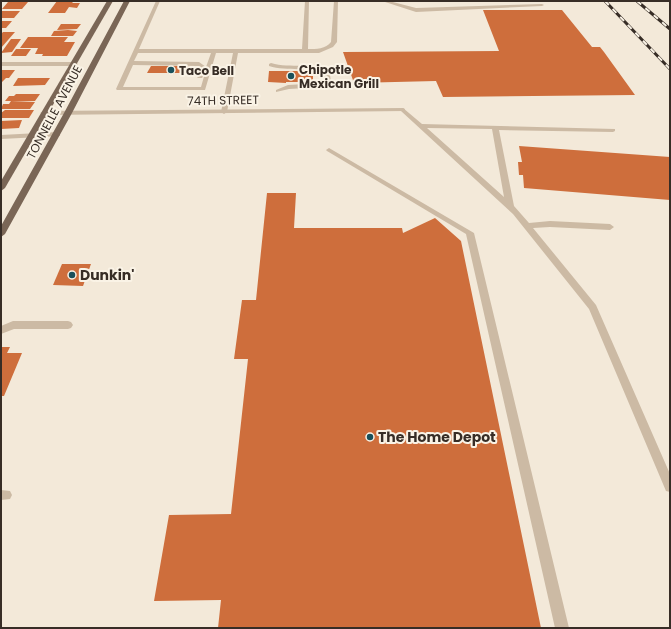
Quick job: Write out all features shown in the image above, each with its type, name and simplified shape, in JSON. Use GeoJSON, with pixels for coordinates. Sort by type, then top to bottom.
{"type":"FeatureCollection","features":[{"type":"Feature","properties":{"kind":"main road","name":"TONNELLE AVENUE"},"geometry":{"type":"LineString","coordinates":[[1,188],[44,113],[75,64],[110,1]]}},
{"type":"Feature","properties":{"kind":"main road","name":"TONNELLE AVENUE"},"geometry":{"type":"LineString","coordinates":[[1,234],[57,134],[127,1]]}},
{"type":"Feature","properties":{"kind":"street"},"geometry":{"type":"LineString","coordinates":[[1,64],[75,64]]}},
{"type":"Feature","properties":{"kind":"street","name":"74TH STREET"},"geometry":{"type":"LineString","coordinates":[[44,113],[403,110]]}},
{"type":"Feature","properties":{"kind":"street"},"geometry":{"type":"LineString","coordinates":[[1,137],[57,134]]}},
{"type":"Feature","properties":{"kind":"lane"},"geometry":{"type":"LineString","coordinates":[[158,1],[119,89],[203,89],[214,51]]}},
{"type":"Feature","properties":{"kind":"lane"},"geometry":{"type":"LineString","coordinates":[[305,51],[307,1]]}},
{"type":"Feature","properties":{"kind":"lane"},"geometry":{"type":"LineString","coordinates":[[136,51],[319,51],[330,46],[334,42],[336,1]]}},
{"type":"Feature","properties":{"kind":"lane"},"geometry":{"type":"LineString","coordinates":[[384,1],[416,10],[542,5]]}},
{"type":"Feature","properties":{"kind":"lane"},"geometry":{"type":"LineString","coordinates":[[224,112],[236,52]]}},
{"type":"Feature","properties":{"kind":"lane"},"geometry":{"type":"LineString","coordinates":[[130,63],[199,64],[204,68],[195,89]]}},
{"type":"Feature","properties":{"kind":"lane"},"geometry":{"type":"LineString","coordinates":[[271,64],[279,68],[320,69],[328,76],[329,80],[324,85],[288,87],[278,91]]}},
{"type":"Feature","properties":{"kind":"lane"},"geometry":{"type":"LineString","coordinates":[[403,110],[510,207],[593,307],[670,487]]}},
{"type":"Feature","properties":{"kind":"lane"},"geometry":{"type":"LineString","coordinates":[[421,126],[613,130]]}},
{"type":"Feature","properties":{"kind":"lane"},"geometry":{"type":"LineString","coordinates":[[495,128],[510,207]]}},
{"type":"Feature","properties":{"kind":"lane"},"geometry":{"type":"LineString","coordinates":[[329,150],[470,233],[562,628]]}},
{"type":"Feature","properties":{"kind":"lane"},"geometry":{"type":"LineString","coordinates":[[527,226],[550,224],[610,227]]}},
{"type":"Feature","properties":{"kind":"lane"},"geometry":{"type":"LineString","coordinates":[[1,330],[13,325],[68,325]]}},
{"type":"Feature","properties":{"kind":"building"},"geometry":{"type":"Polygon","coordinates":[[[57,1],[74,1],[72,3],[80,3],[77,8],[69,7],[65,13],[48,13],[57,1]]]}},
{"type":"Feature","properties":{"kind":"building"},"geometry":{"type":"Polygon","coordinates":[[[8,2],[28,2],[22,9],[2,9],[8,2]]]}},
{"type":"Feature","properties":{"kind":"building"},"geometry":{"type":"Polygon","coordinates":[[[483,10],[562,10],[592,47],[600,47],[635,95],[443,97],[436,81],[354,83],[343,52],[499,51],[483,10]]]}},
{"type":"Feature","properties":{"kind":"building"},"geometry":{"type":"Polygon","coordinates":[[[1,11],[20,11],[14,18],[1,18],[1,11]]]}},
{"type":"Feature","properties":{"kind":"building"},"geometry":{"type":"Polygon","coordinates":[[[1,21],[12,21],[6,28],[1,28],[1,21]]]}},
{"type":"Feature","properties":{"kind":"building"},"geometry":{"type":"Polygon","coordinates":[[[61,24],[81,24],[77,29],[57,30],[61,24]]]}},
{"type":"Feature","properties":{"kind":"building"},"geometry":{"type":"Polygon","coordinates":[[[54,31],[77,31],[73,36],[51,36],[54,31]]]}},
{"type":"Feature","properties":{"kind":"building"},"geometry":{"type":"Polygon","coordinates":[[[3,32],[15,32],[1,48],[1,34],[3,32]]]}},
{"type":"Feature","properties":{"kind":"building"},"geometry":{"type":"Polygon","coordinates":[[[28,37],[68,37],[64,42],[75,42],[67,56],[42,56],[43,54],[35,54],[38,48],[20,48],[28,37]]]}},
{"type":"Feature","properties":{"kind":"building"},"geometry":{"type":"Polygon","coordinates":[[[11,39],[21,39],[12,52],[1,53],[11,39]]]}},
{"type":"Feature","properties":{"kind":"building"},"geometry":{"type":"Polygon","coordinates":[[[16,49],[31,49],[26,56],[11,56],[16,49]]]}},
{"type":"Feature","properties":{"kind":"building"},"geometry":{"type":"Polygon","coordinates":[[[151,66],[190,66],[187,73],[147,73],[151,66]]]}},
{"type":"Feature","properties":{"kind":"building"},"geometry":{"type":"Polygon","coordinates":[[[1,70],[15,70],[9,78],[6,78],[1,83],[1,70]]]}},
{"type":"Feature","properties":{"kind":"building","name":"Chipotle Mexican Grill"},"geometry":{"type":"Polygon","coordinates":[[[269,71],[313,71],[313,82],[268,82],[269,71]]]}},
{"type":"Feature","properties":{"kind":"building"},"geometry":{"type":"Polygon","coordinates":[[[18,78],[50,78],[45,85],[13,86],[18,78]]]}},
{"type":"Feature","properties":{"kind":"building"},"geometry":{"type":"Polygon","coordinates":[[[16,94],[40,94],[35,101],[5,101],[9,96],[14,96],[16,94]]]}},
{"type":"Feature","properties":{"kind":"building"},"geometry":{"type":"Polygon","coordinates":[[[11,101],[35,102],[30,109],[1,109],[3,104],[9,104],[11,101]]]}},
{"type":"Feature","properties":{"kind":"building"},"geometry":{"type":"Polygon","coordinates":[[[5,110],[34,110],[29,118],[1,118],[1,113],[5,110]]]}},
{"type":"Feature","properties":{"kind":"building"},"geometry":{"type":"Polygon","coordinates":[[[22,120],[19,128],[1,129],[1,121],[22,120]]]}},
{"type":"Feature","properties":{"kind":"building"},"geometry":{"type":"Polygon","coordinates":[[[519,146],[670,157],[670,200],[524,188],[523,175],[519,175],[518,162],[522,162],[519,146]]]}},
{"type":"Feature","properties":{"kind":"building","name":"The Home Depot"},"geometry":{"type":"Polygon","coordinates":[[[267,193],[296,193],[294,228],[402,228],[403,233],[435,218],[461,241],[541,628],[218,628],[221,600],[154,601],[169,515],[231,514],[248,359],[234,359],[242,300],[256,300],[267,193]]]}},
{"type":"Feature","properties":{"kind":"building","name":"Dunkin'"},"geometry":{"type":"Polygon","coordinates":[[[62,264],[91,264],[83,286],[53,285],[62,264]]]}},
{"type":"Feature","properties":{"kind":"building"},"geometry":{"type":"Polygon","coordinates":[[[1,347],[10,347],[7,353],[22,353],[4,396],[1,396],[1,347]]]}},
{"type":"Feature","properties":{"kind":"railway"},"geometry":{"type":"LineString","coordinates":[[605,1],[670,69]]}},
{"type":"Feature","properties":{"kind":"railway"},"geometry":{"type":"LineString","coordinates":[[637,1],[670,29]]}},
{"type":"Feature","properties":{"kind":"place","name":"Taco Bell"},"geometry":{"type":"Point","coordinates":[171,70]}},
{"type":"Feature","properties":{"kind":"place","name":"Chipotle Mexican Grill"},"geometry":{"type":"Point","coordinates":[291,76]}},
{"type":"Feature","properties":{"kind":"place","name":"Dunkin'"},"geometry":{"type":"Point","coordinates":[72,275]}},
{"type":"Feature","properties":{"kind":"place","name":"The Home Depot"},"geometry":{"type":"Point","coordinates":[370,437]}}]}
